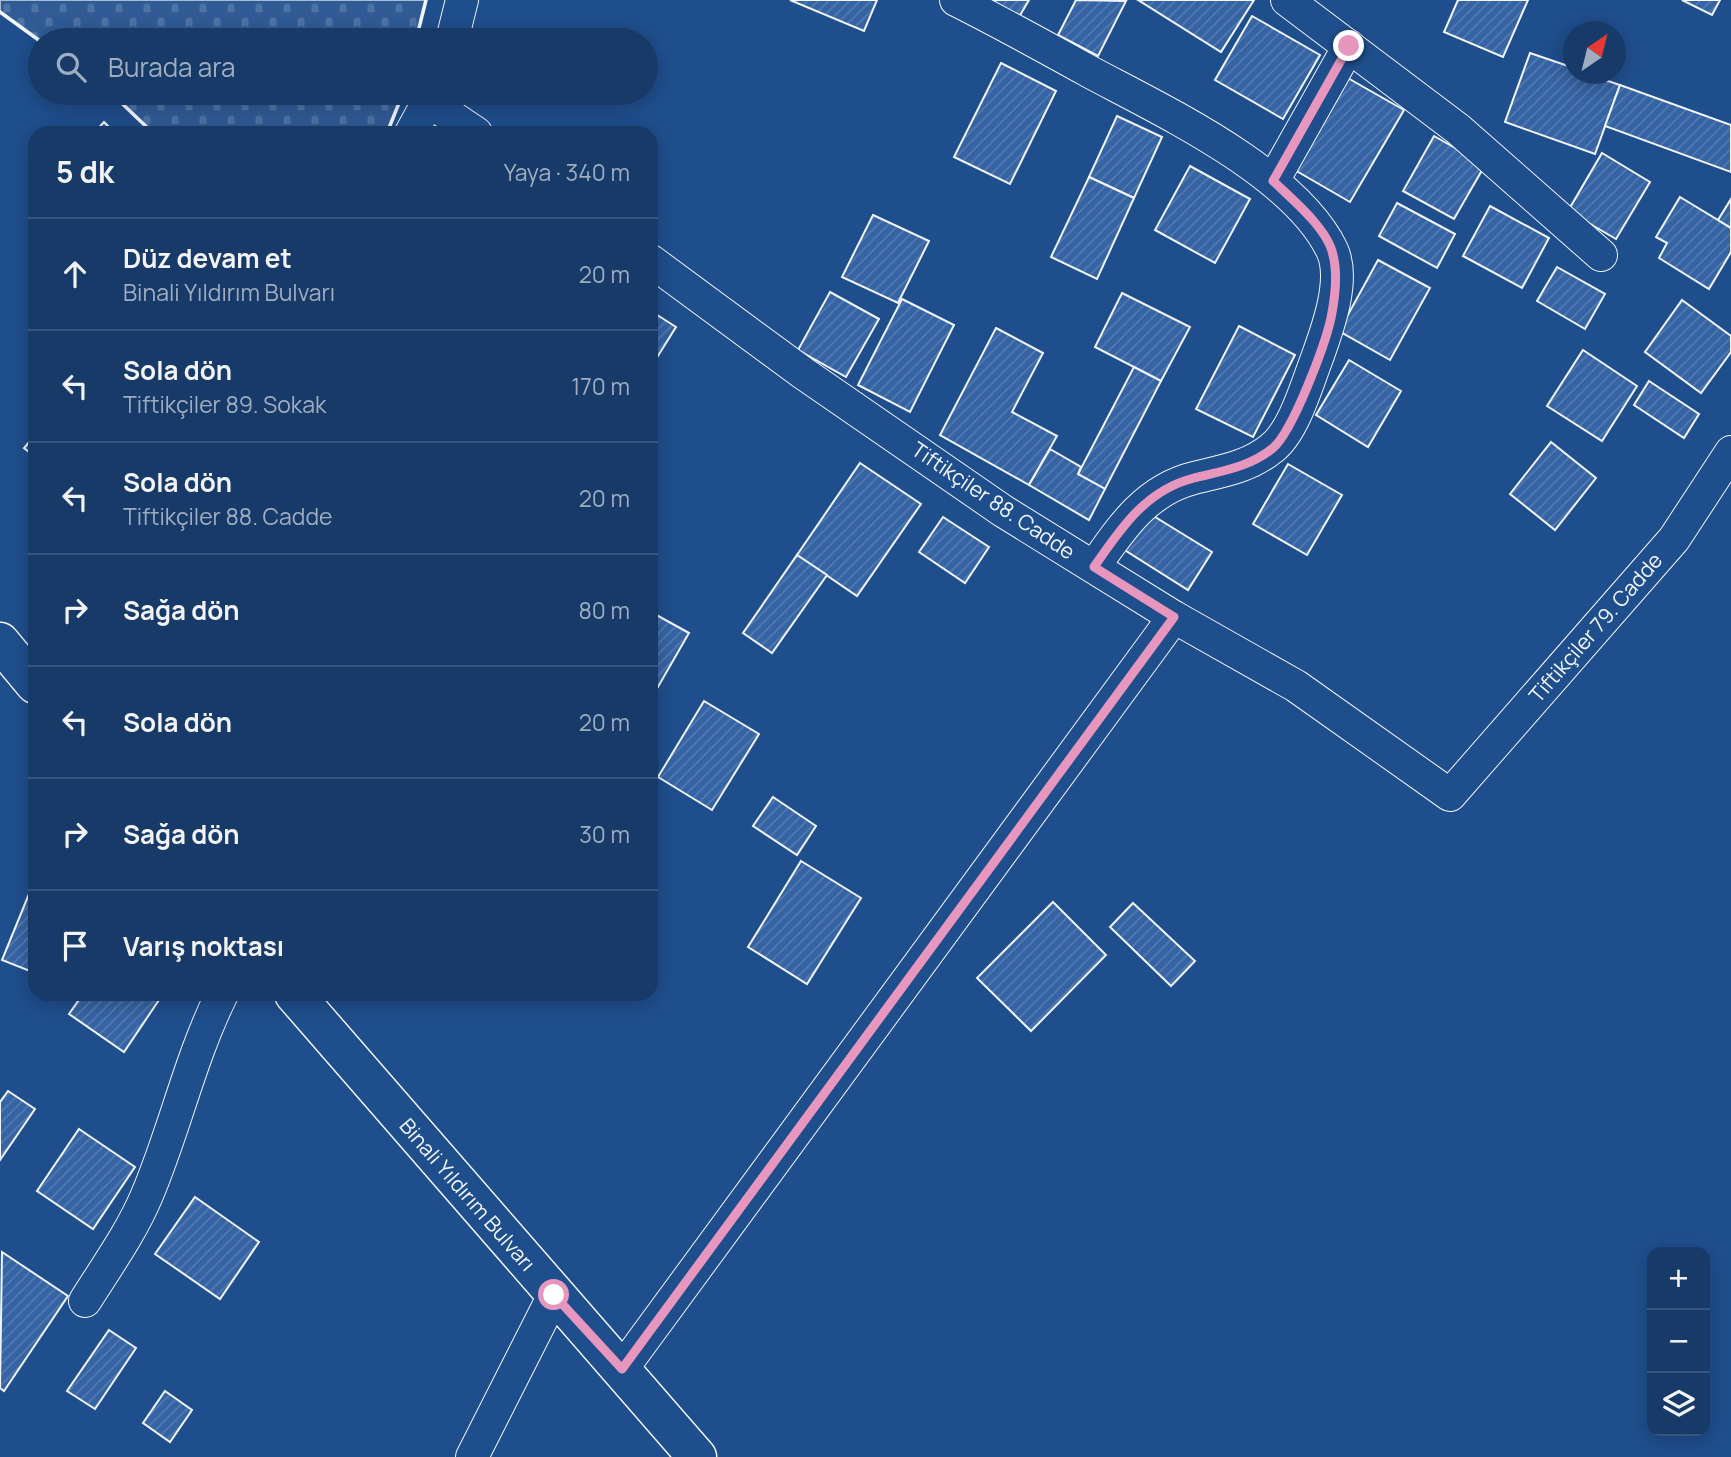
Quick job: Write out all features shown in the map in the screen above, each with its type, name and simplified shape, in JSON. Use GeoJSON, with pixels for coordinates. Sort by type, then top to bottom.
{"type":"FeatureCollection","features":[{"type":"Feature","properties":{"kind":"main road"},"geometry":{"type":"LineString","coordinates":[[0,642],[28,676]]}},
{"type":"Feature","properties":{"kind":"main road","name":"Binali Yıldırım Bulvarı"},"geometry":{"type":"LineString","coordinates":[[300,1001],[698,1457]]}},
{"type":"Feature","properties":{"kind":"street"},"geometry":{"type":"LineString","coordinates":[[455,28],[463,0]]}},
{"type":"Feature","properties":{"kind":"street"},"geometry":{"type":"LineString","coordinates":[[956,0],[1196,130],[1273,181],[1310,216],[1333,252],[1335,286],[1331,320],[1298,408],[1274,447],[1224,473],[1194,478],[1167,487],[1143,503],[1094,567]]}},
{"type":"Feature","properties":{"kind":"street"},"geometry":{"type":"LineString","coordinates":[[1287,0],[1458,129],[1601,255]]}},
{"type":"Feature","properties":{"kind":"street"},"geometry":{"type":"LineString","coordinates":[[1273,181],[1349,46]]}},
{"type":"Feature","properties":{"kind":"street"},"geometry":{"type":"LineString","coordinates":[[415,126],[427,105]]}},
{"type":"Feature","properties":{"kind":"street"},"geometry":{"type":"LineString","coordinates":[[441,105],[467,126]]}},
{"type":"Feature","properties":{"kind":"street","name":"Tiftikçiler 88. Cadde"},"geometry":{"type":"LineString","coordinates":[[658,266],[803,373],[1003,512],[1174,617],[1296,686],[1450,795]]}},
{"type":"Feature","properties":{"kind":"street","name":"Tiftikçiler 79. Cadde"},"geometry":{"type":"LineString","coordinates":[[1450,795],[1674,538],[1731,452]]}},
{"type":"Feature","properties":{"kind":"street"},"geometry":{"type":"LineString","coordinates":[[622,1369],[1174,617]]}},
{"type":"Feature","properties":{"kind":"street"},"geometry":{"type":"LineString","coordinates":[[85,1301],[128,1233],[147,1196],[196,1052],[219,1001]]}},
{"type":"Feature","properties":{"kind":"street"},"geometry":{"type":"LineString","coordinates":[[472,1457],[554,1295]]}},
{"type":"Feature","properties":{"kind":"green space"},"geometry":{"type":"Polygon","coordinates":[[[0,0],[426,0],[419,28],[28,28],[28,32],[0,12],[0,0]]]}},
{"type":"Feature","properties":{"kind":"green space"},"geometry":{"type":"Polygon","coordinates":[[[124,105],[398,105],[390,126],[146,126],[124,105]]]}},
{"type":"Feature","properties":{"kind":"building"},"geometry":{"type":"Polygon","coordinates":[[[790,0],[877,0],[864,31],[790,0]]]}},
{"type":"Feature","properties":{"kind":"building"},"geometry":{"type":"Polygon","coordinates":[[[988,0],[1029,0],[1019,17],[988,0]]]}},
{"type":"Feature","properties":{"kind":"building"},"geometry":{"type":"Polygon","coordinates":[[[1076,0],[1126,1],[1098,56],[1058,35],[1076,0]]]}},
{"type":"Feature","properties":{"kind":"building"},"geometry":{"type":"Polygon","coordinates":[[[1138,0],[1254,0],[1221,52],[1138,0]]]}},
{"type":"Feature","properties":{"kind":"building"},"geometry":{"type":"Polygon","coordinates":[[[1458,0],[1528,0],[1503,57],[1444,32],[1458,0]]]}},
{"type":"Feature","properties":{"kind":"building"},"geometry":{"type":"Polygon","coordinates":[[[1682,0],[1720,0],[1712,15],[1682,0]]]}},
{"type":"Feature","properties":{"kind":"building"},"geometry":{"type":"Polygon","coordinates":[[[1252,16],[1320,55],[1283,119],[1215,80],[1252,16]]]}},
{"type":"Feature","properties":{"kind":"building"},"geometry":{"type":"Polygon","coordinates":[[[1530,53],[1563,64],[1563,84],[1620,85],[1595,154],[1505,122],[1530,53]]]}},
{"type":"Feature","properties":{"kind":"building"},"geometry":{"type":"Polygon","coordinates":[[[1001,63],[1056,91],[1010,184],[954,157],[1001,63]]]}},
{"type":"Feature","properties":{"kind":"building"},"geometry":{"type":"Polygon","coordinates":[[[1346,77],[1404,110],[1350,202],[1293,169],[1346,77]]]}},
{"type":"Feature","properties":{"kind":"building"},"geometry":{"type":"Polygon","coordinates":[[[1620,85],[1731,125],[1731,172],[1605,126],[1620,85]]]}},
{"type":"Feature","properties":{"kind":"building"},"geometry":{"type":"Polygon","coordinates":[[[1117,116],[1162,137],[1134,198],[1089,177],[1117,116]]]}},
{"type":"Feature","properties":{"kind":"building"},"geometry":{"type":"Polygon","coordinates":[[[1434,136],[1485,165],[1454,219],[1403,191],[1434,136]]]}},
{"type":"Feature","properties":{"kind":"building"},"geometry":{"type":"Polygon","coordinates":[[[1602,153],[1650,182],[1616,239],[1568,211],[1602,153]]]}},
{"type":"Feature","properties":{"kind":"building"},"geometry":{"type":"Polygon","coordinates":[[[1190,166],[1250,199],[1215,263],[1155,230],[1190,166]]]}},
{"type":"Feature","properties":{"kind":"building"},"geometry":{"type":"Polygon","coordinates":[[[1089,177],[1134,198],[1097,279],[1051,257],[1089,177]]]}},
{"type":"Feature","properties":{"kind":"building"},"geometry":{"type":"Polygon","coordinates":[[[1680,197],[1731,228],[1731,252],[1709,289],[1659,258],[1667,243],[1656,237],[1680,197]]]}},
{"type":"Feature","properties":{"kind":"building"},"geometry":{"type":"Polygon","coordinates":[[[1731,199],[1731,228],[1718,220],[1731,199]]]}},
{"type":"Feature","properties":{"kind":"building"},"geometry":{"type":"Polygon","coordinates":[[[1397,203],[1455,234],[1437,268],[1379,236],[1397,203]]]}},
{"type":"Feature","properties":{"kind":"building"},"geometry":{"type":"Polygon","coordinates":[[[1490,206],[1549,238],[1522,288],[1463,256],[1490,206]]]}},
{"type":"Feature","properties":{"kind":"building"},"geometry":{"type":"Polygon","coordinates":[[[873,215],[929,241],[898,303],[842,277],[873,215]]]}},
{"type":"Feature","properties":{"kind":"building"},"geometry":{"type":"Polygon","coordinates":[[[1378,260],[1430,288],[1390,360],[1339,331],[1378,260]]]}},
{"type":"Feature","properties":{"kind":"building"},"geometry":{"type":"Polygon","coordinates":[[[1557,267],[1605,294],[1585,329],[1537,301],[1557,267]]]}},
{"type":"Feature","properties":{"kind":"building"},"geometry":{"type":"Polygon","coordinates":[[[830,292],[879,319],[846,377],[798,350],[830,292]]]}},
{"type":"Feature","properties":{"kind":"building"},"geometry":{"type":"Polygon","coordinates":[[[1122,293],[1190,327],[1161,381],[1095,347],[1122,293]]]}},
{"type":"Feature","properties":{"kind":"building"},"geometry":{"type":"Polygon","coordinates":[[[902,299],[954,325],[910,412],[858,385],[902,299]]]}},
{"type":"Feature","properties":{"kind":"building"},"geometry":{"type":"Polygon","coordinates":[[[1682,300],[1731,336],[1731,352],[1701,393],[1645,352],[1682,300]]]}},
{"type":"Feature","properties":{"kind":"building"},"geometry":{"type":"Polygon","coordinates":[[[658,315],[676,327],[658,356],[658,315]]]}},
{"type":"Feature","properties":{"kind":"building"},"geometry":{"type":"Polygon","coordinates":[[[1239,326],[1295,355],[1253,437],[1196,409],[1239,326]]]}},
{"type":"Feature","properties":{"kind":"building"},"geometry":{"type":"Polygon","coordinates":[[[996,328],[1043,353],[1012,412],[1057,436],[1029,485],[940,435],[996,328]]]}},
{"type":"Feature","properties":{"kind":"building"},"geometry":{"type":"Polygon","coordinates":[[[1583,350],[1637,386],[1602,441],[1547,406],[1583,350]]]}},
{"type":"Feature","properties":{"kind":"building"},"geometry":{"type":"Polygon","coordinates":[[[1349,360],[1401,391],[1368,447],[1316,415],[1349,360]]]}},
{"type":"Feature","properties":{"kind":"building"},"geometry":{"type":"Polygon","coordinates":[[[1134,367],[1161,381],[1105,489],[1078,474],[1134,367]]]}},
{"type":"Feature","properties":{"kind":"building"},"geometry":{"type":"Polygon","coordinates":[[[1649,381],[1699,414],[1684,438],[1634,405],[1649,381]]]}},
{"type":"Feature","properties":{"kind":"building"},"geometry":{"type":"Polygon","coordinates":[[[1551,442],[1596,478],[1555,530],[1510,494],[1551,442]]]}},
{"type":"Feature","properties":{"kind":"building"},"geometry":{"type":"Polygon","coordinates":[[[1050,449],[1081,467],[1078,474],[1105,489],[1089,520],[1029,485],[1050,449]]]}},
{"type":"Feature","properties":{"kind":"building"},"geometry":{"type":"Polygon","coordinates":[[[860,463],[921,504],[857,596],[797,555],[860,463]]]}},
{"type":"Feature","properties":{"kind":"building"},"geometry":{"type":"Polygon","coordinates":[[[1288,464],[1342,495],[1307,555],[1253,524],[1288,464]]]}},
{"type":"Feature","properties":{"kind":"building"},"geometry":{"type":"Polygon","coordinates":[[[1147,512],[1212,552],[1188,590],[1123,549],[1147,512]]]}},
{"type":"Feature","properties":{"kind":"building"},"geometry":{"type":"Polygon","coordinates":[[[943,517],[989,547],[965,583],[919,552],[943,517]]]}},
{"type":"Feature","properties":{"kind":"building"},"geometry":{"type":"Polygon","coordinates":[[[797,555],[827,575],[772,653],[743,633],[797,555]]]}},
{"type":"Feature","properties":{"kind":"building"},"geometry":{"type":"Polygon","coordinates":[[[658,616],[689,633],[658,687],[658,616]]]}},
{"type":"Feature","properties":{"kind":"building"},"geometry":{"type":"Polygon","coordinates":[[[704,701],[759,734],[712,810],[658,777],[704,701]]]}},
{"type":"Feature","properties":{"kind":"building"},"geometry":{"type":"Polygon","coordinates":[[[773,797],[816,826],[797,855],[753,826],[773,797]]]}},
{"type":"Feature","properties":{"kind":"building"},"geometry":{"type":"Polygon","coordinates":[[[801,861],[861,898],[807,984],[748,947],[801,861]]]}},
{"type":"Feature","properties":{"kind":"building"},"geometry":{"type":"Polygon","coordinates":[[[28,896],[28,970],[2,960],[28,896]]]}},
{"type":"Feature","properties":{"kind":"building"},"geometry":{"type":"Polygon","coordinates":[[[1053,902],[1106,955],[1031,1031],[977,978],[1053,902]]]}},
{"type":"Feature","properties":{"kind":"building"},"geometry":{"type":"Polygon","coordinates":[[[1133,903],[1195,961],[1171,986],[1110,927],[1133,903]]]}},
{"type":"Feature","properties":{"kind":"building"},"geometry":{"type":"Polygon","coordinates":[[[78,1001],[158,1001],[124,1052],[69,1014],[78,1001]]]}},
{"type":"Feature","properties":{"kind":"building"},"geometry":{"type":"Polygon","coordinates":[[[8,1091],[35,1109],[0,1160],[0,1102],[8,1091]]]}},
{"type":"Feature","properties":{"kind":"building"},"geometry":{"type":"Polygon","coordinates":[[[79,1129],[135,1167],[93,1229],[37,1191],[79,1129]]]}},
{"type":"Feature","properties":{"kind":"building"},"geometry":{"type":"Polygon","coordinates":[[[195,1197],[259,1242],[220,1299],[155,1254],[195,1197]]]}},
{"type":"Feature","properties":{"kind":"building"},"geometry":{"type":"Polygon","coordinates":[[[2,1252],[68,1296],[4,1391],[0,1388],[2,1252]]]}},
{"type":"Feature","properties":{"kind":"building"},"geometry":{"type":"Polygon","coordinates":[[[109,1330],[136,1348],[95,1409],[67,1391],[109,1330]]]}},
{"type":"Feature","properties":{"kind":"building"},"geometry":{"type":"Polygon","coordinates":[[[165,1391],[192,1410],[170,1442],[143,1423],[165,1391]]]}},
{"type":"Feature","properties":{"kind":"wall"},"geometry":{"type":"LineString","coordinates":[[419,28],[426,0]]}},
{"type":"Feature","properties":{"kind":"wall"},"geometry":{"type":"LineString","coordinates":[[0,12],[28,32]]}},
{"type":"Feature","properties":{"kind":"wall"},"geometry":{"type":"LineString","coordinates":[[124,105],[146,126]]}},
{"type":"Feature","properties":{"kind":"wall"},"geometry":{"type":"LineString","coordinates":[[390,126],[398,105]]}},
{"type":"Feature","properties":{"kind":"route"},"geometry":{"type":"LineString","coordinates":[[554,1295],[622,1369],[1174,617],[1094,567],[1143,503],[1167,487],[1194,478],[1224,473],[1274,447],[1298,408],[1331,320],[1335,286],[1333,252],[1310,216],[1273,181],[1349,46]]}}]}
